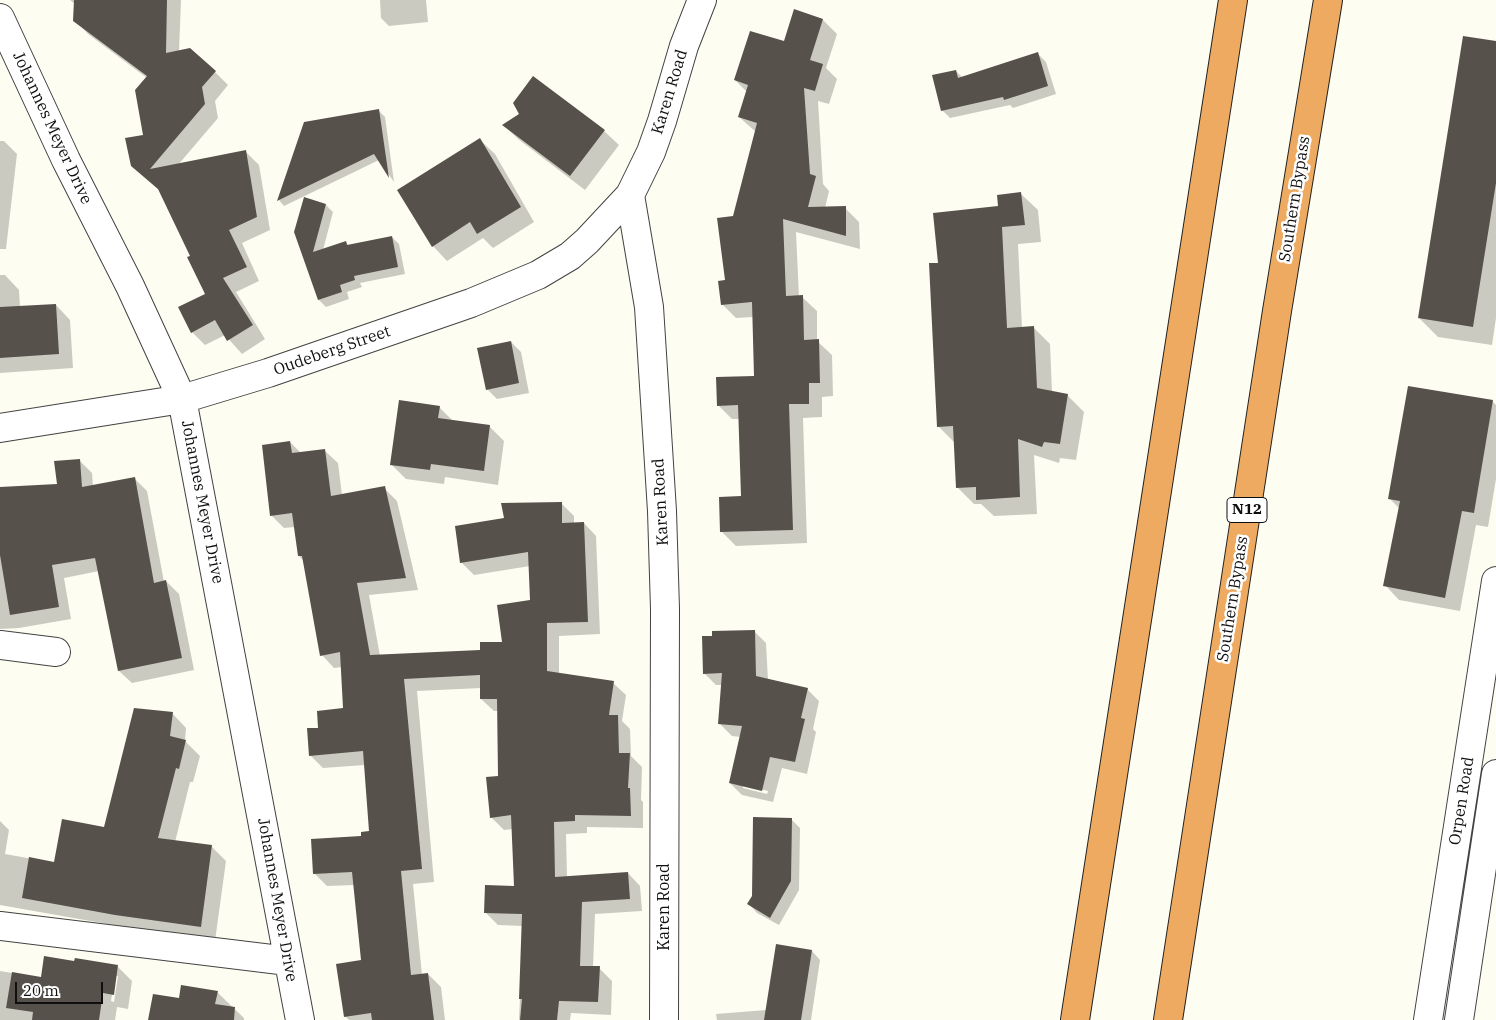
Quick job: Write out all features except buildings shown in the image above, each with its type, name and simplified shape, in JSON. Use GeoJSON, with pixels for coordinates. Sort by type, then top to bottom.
{"type":"FeatureCollection","features":[{"type":"Feature","properties":{"kind":"highway"},"geometry":{"type":"LineString","coordinates":[[1075,1020],[1233,0]]}},
{"type":"Feature","properties":{"kind":"highway","name":"Southern Bypass"},"geometry":{"type":"LineString","coordinates":[[1168,1020],[1277,312],[1328,0]]}},
{"type":"Feature","properties":{"kind":"street","name":"Karen Road"},"geometry":{"type":"LineString","coordinates":[[664,1020],[665,609],[662,511],[648,307],[630,195],[651,152],[684,46],[702,0]]}},
{"type":"Feature","properties":{"kind":"street","name":"Johannes Meyer Drive"},"geometry":{"type":"LineString","coordinates":[[0,18],[66,160],[130,286],[182,399],[300,1020]]}},
{"type":"Feature","properties":{"kind":"street","name":"Oudeberg Street"},"geometry":{"type":"LineString","coordinates":[[0,428],[182,399],[268,373],[471,304],[538,275],[570,256],[630,195]]}},
{"type":"Feature","properties":{"kind":"street","name":"Orpen Road"},"geometry":{"type":"LineString","coordinates":[[1428,1020],[1496,581]]}},
{"type":"Feature","properties":{"kind":"street"},"geometry":{"type":"LineString","coordinates":[[0,645],[56,652]]}},
{"type":"Feature","properties":{"kind":"street","name":"Orpen Road"},"geometry":{"type":"LineString","coordinates":[[1459,1020],[1496,774]]}},
{"type":"Feature","properties":{"kind":"street"},"geometry":{"type":"LineString","coordinates":[[0,926],[288,961]]}}]}
